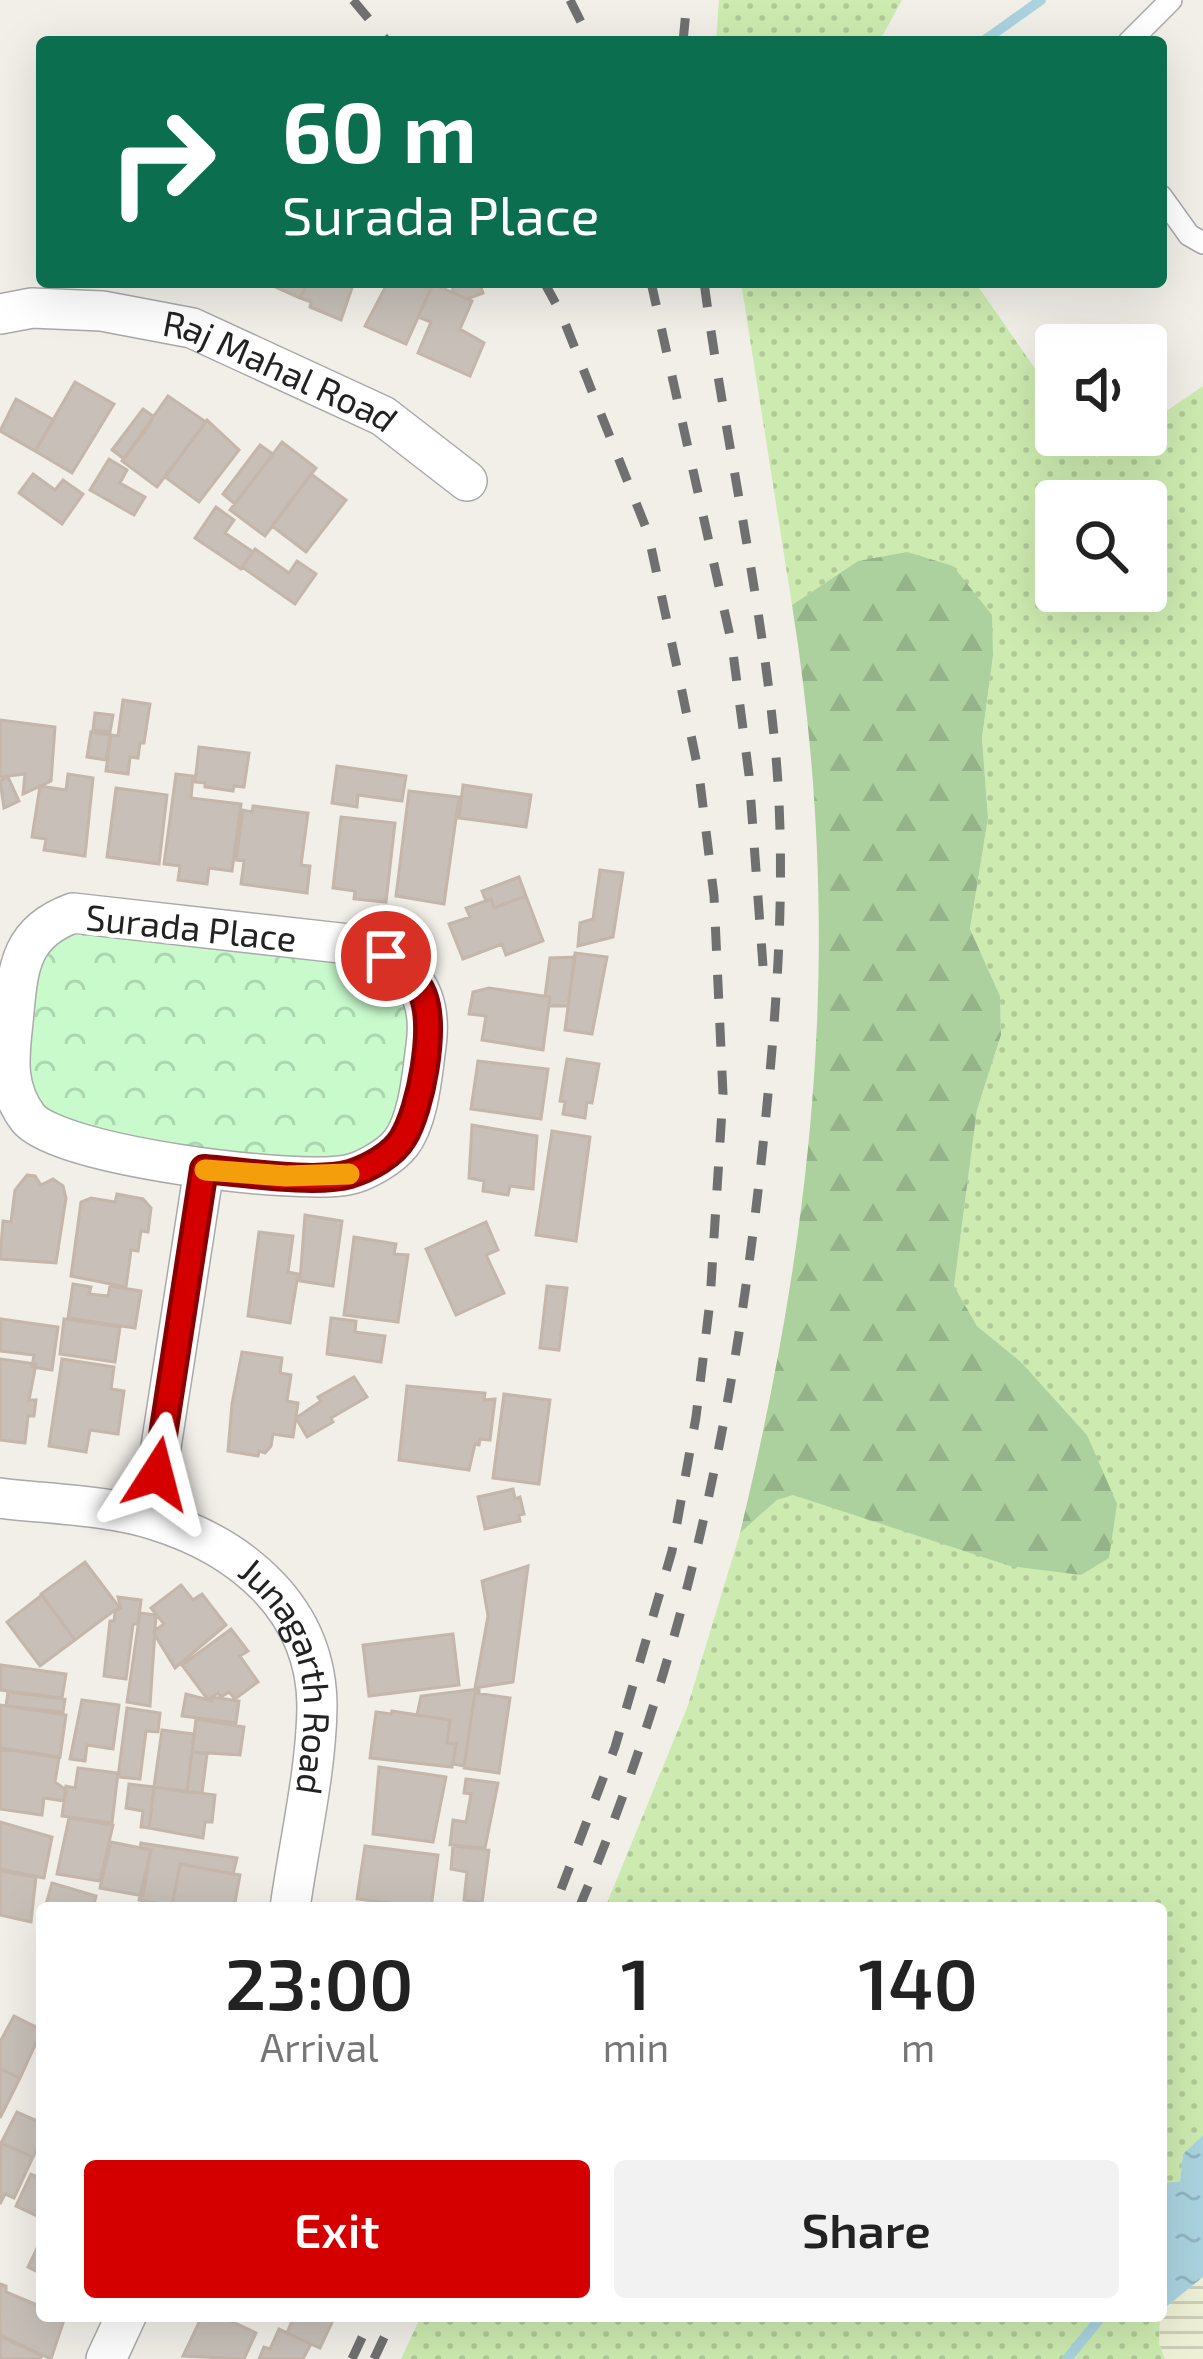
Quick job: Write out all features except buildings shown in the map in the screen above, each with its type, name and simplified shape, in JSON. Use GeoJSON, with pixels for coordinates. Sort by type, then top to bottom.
{"type":"FeatureCollection","features":[{"type":"Feature","properties":{"kind":"street","name":"Raj Mahal Road"},"geometry":{"type":"LineString","coordinates":[[0,314],[32,308],[102,311],[192,328],[382,416],[467,481]]}},
{"type":"Feature","properties":{"kind":"street","name":"Surada Place"},"geometry":{"type":"LineString","coordinates":[[74,913],[358,945],[386,956],[411,974],[424,996],[428,1029],[412,1117],[401,1142],[376,1162],[347,1175],[204,1169],[70,1140],[31,1122],[12,1091],[8,1066],[18,976],[27,946],[49,922],[74,913]]}},
{"type":"Feature","properties":{"kind":"street"},"geometry":{"type":"LineString","coordinates":[[150,1518],[204,1169]]}},
{"type":"Feature","properties":{"kind":"street","name":"Junagarth Road"},"geometry":{"type":"LineString","coordinates":[[0,1498],[150,1518],[190,1532],[231,1555],[274,1589],[308,1647],[317,1705],[291,1902]]}},
{"type":"Feature","properties":{"kind":"street"},"geometry":{"type":"LineString","coordinates":[[106,2359],[123,2322]]}},
{"type":"Feature","properties":{"kind":"lane"},"geometry":{"type":"LineString","coordinates":[[1136,36],[1171,0]]}},
{"type":"Feature","properties":{"kind":"lane"},"geometry":{"type":"LineString","coordinates":[[1167,204],[1189,235],[1203,243]]}},
{"type":"Feature","properties":{"kind":"green space"},"geometry":{"type":"Polygon","coordinates":[[[719,0],[902,0],[882,36],[716,36],[719,0]]]}},
{"type":"Feature","properties":{"kind":"green space"},"geometry":{"type":"Polygon","coordinates":[[[742,288],[979,288],[1035,369],[1035,456],[1167,456],[1167,411],[1203,386],[1203,2135],[1183,2154],[1180,2183],[1167,2183],[1167,1902],[607,1902],[687,1708],[740,1533],[777,1500],[793,1494],[1087,1435],[1021,1362],[977,1326],[954,1286],[977,1110],[1001,1035],[1000,996],[970,929],[988,818],[982,738],[993,656],[858,561],[792,605],[742,288]]]}},
{"type":"Feature","properties":{"kind":"green space"},"geometry":{"type":"Polygon","coordinates":[[[907,552],[953,566],[992,615],[993,656],[982,738],[988,818],[970,929],[1000,996],[1001,1035],[977,1110],[954,1286],[977,1326],[1021,1362],[1087,1435],[1117,1504],[1109,1558],[1081,1575],[1010,1566],[793,1495],[777,1500],[740,1533],[788,1299],[814,1072],[817,843],[792,605],[858,561],[907,552]]]}},
{"type":"Feature","properties":{"kind":"green space"},"geometry":{"type":"Polygon","coordinates":[[[99,927],[345,958],[384,976],[414,1012],[402,1111],[388,1134],[341,1161],[304,1161],[98,1136],[37,1103],[23,1058],[25,1004],[43,954],[63,936],[99,927]]]}},
{"type":"Feature","properties":{"kind":"green space"},"geometry":{"type":"Polygon","coordinates":[[[1203,2277],[1203,2359],[1165,2359],[1159,2344],[1167,2306],[1203,2277]]]}},
{"type":"Feature","properties":{"kind":"green space"},"geometry":{"type":"Polygon","coordinates":[[[418,2322],[1160,2322],[1159,2344],[1165,2359],[401,2359],[418,2322]]]}},
{"type":"Feature","properties":{"kind":"water"},"geometry":{"type":"Polygon","coordinates":[[[1203,2135],[1203,2277],[1167,2306],[1167,2183],[1180,2182],[1183,2154],[1203,2135]]]}},
{"type":"Feature","properties":{"kind":"waterway"},"geometry":{"type":"LineString","coordinates":[[990,36],[1041,0]]}},
{"type":"Feature","properties":{"kind":"waterway"},"geometry":{"type":"LineString","coordinates":[[1067,2359],[1097,2322]]}},
{"type":"Feature","properties":{"kind":"railway"},"geometry":{"type":"LineString","coordinates":[[353,0],[383,36]]}},
{"type":"Feature","properties":{"kind":"railway"},"geometry":{"type":"LineString","coordinates":[[570,0],[588,36]]}},
{"type":"Feature","properties":{"kind":"railway"},"geometry":{"type":"LineString","coordinates":[[684,36],[687,0]]}},
{"type":"Feature","properties":{"kind":"railway"},"geometry":{"type":"LineString","coordinates":[[547,288],[648,533],[699,774],[714,896],[723,1094],[710,1301],[672,1551],[615,1747],[556,1902]]}},
{"type":"Feature","properties":{"kind":"railway"},"geometry":{"type":"LineString","coordinates":[[652,288],[732,645],[749,775],[763,966]]}},
{"type":"Feature","properties":{"kind":"railway"},"geometry":{"type":"LineString","coordinates":[[581,1902],[649,1721],[700,1534],[737,1343],[772,1049],[780,903],[776,757],[762,638],[705,288]]}},
{"type":"Feature","properties":{"kind":"railway"},"geometry":{"type":"LineString","coordinates":[[352,2359],[369,2322]]}},
{"type":"Feature","properties":{"kind":"railway"},"geometry":{"type":"LineString","coordinates":[[374,2359],[391,2322]]}},
{"type":"Feature","properties":{"kind":"slow traffic"},"geometry":{"type":"LineString","coordinates":[[205,1170],[286,1176],[349,1174]]}},
{"type":"Feature","properties":{"kind":"route"},"geometry":{"type":"LineString","coordinates":[[157,1474],[204,1169],[347,1175],[376,1162],[401,1142],[412,1117],[428,1029],[424,996],[411,974],[386,956]]}}]}
